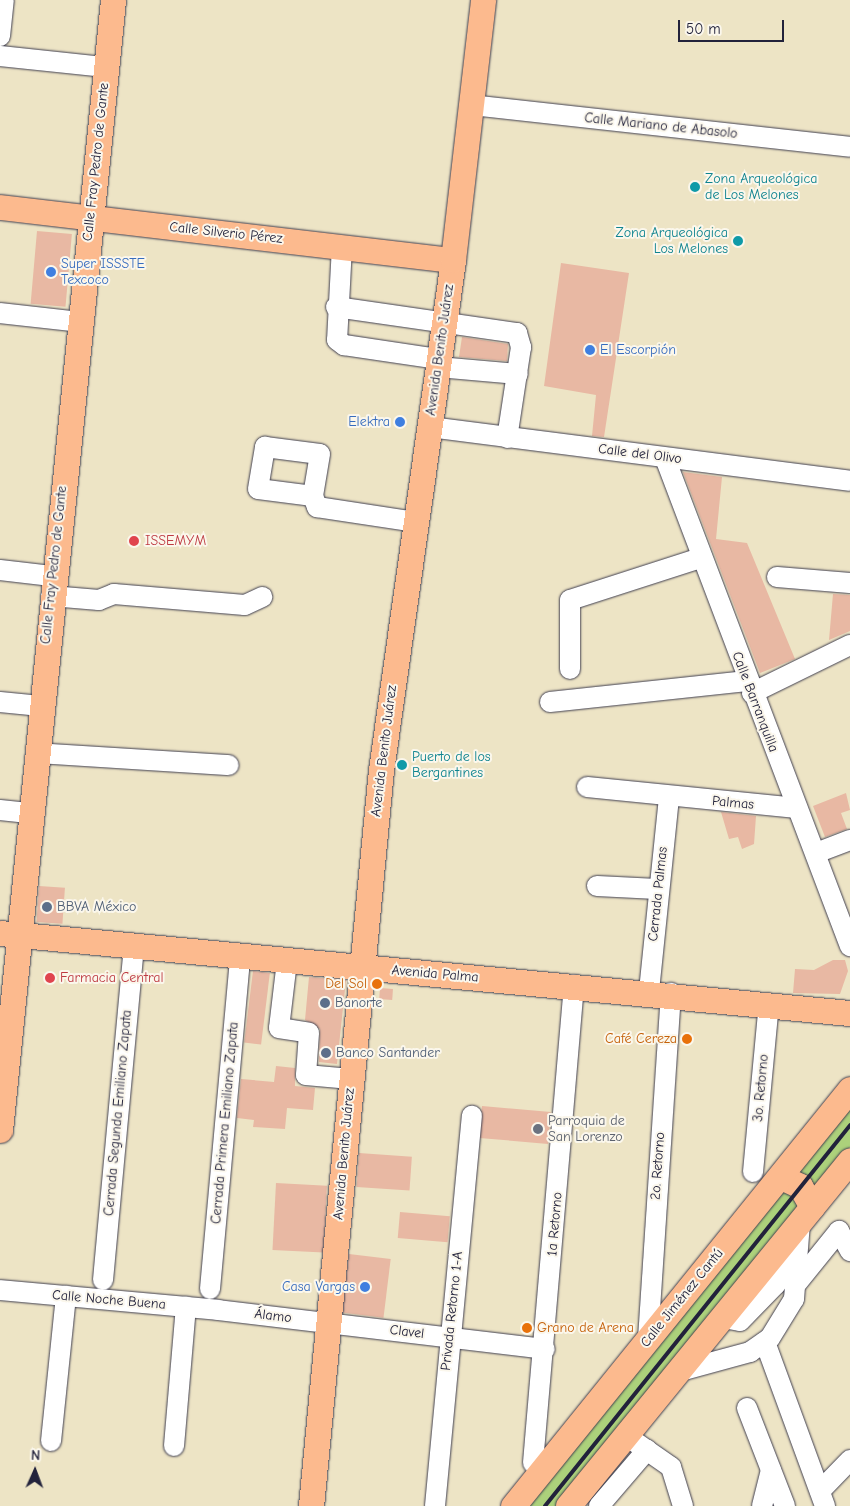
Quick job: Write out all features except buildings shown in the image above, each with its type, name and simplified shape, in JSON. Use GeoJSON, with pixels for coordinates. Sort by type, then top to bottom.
{"type":"FeatureCollection","features":[{"type":"Feature","properties":{"kind":"main road","name":"Calle Fray Pedro de Gante"},"geometry":{"type":"LineString","coordinates":[[0,1130],[10,934],[30,812],[113,0]]}},
{"type":"Feature","properties":{"kind":"main road","name":"Avenida Benito Juárez"},"geometry":{"type":"LineString","coordinates":[[311,1506],[381,770],[453,260],[484,0]]}},
{"type":"Feature","properties":{"kind":"main road","name":"Calle Silverio Pérez"},"geometry":{"type":"LineString","coordinates":[[0,207],[453,260]]}},
{"type":"Feature","properties":{"kind":"main road","name":"Avenida Palma"},"geometry":{"type":"LineString","coordinates":[[10,934],[362,968],[660,992],[850,1013]]}},
{"type":"Feature","properties":{"kind":"main road"},"geometry":{"type":"LineString","coordinates":[[825,1010],[850,997]]}},
{"type":"Feature","properties":{"kind":"main road","name":"Calle Jiménez Cantú"},"geometry":{"type":"LineString","coordinates":[[513,1506],[781,1177],[850,1089]]}},
{"type":"Feature","properties":{"kind":"main road"},"geometry":{"type":"LineString","coordinates":[[568,1506],[625,1435],[696,1352],[850,1160]]}},
{"type":"Feature","properties":{"kind":"main road"},"geometry":{"type":"LineString","coordinates":[[781,1177],[800,1186],[810,1209]]}},
{"type":"Feature","properties":{"kind":"street"},"geometry":{"type":"LineString","coordinates":[[0,36],[4,0]]}},
{"type":"Feature","properties":{"kind":"street"},"geometry":{"type":"LineString","coordinates":[[0,56],[105,67]]}},
{"type":"Feature","properties":{"kind":"street","name":"Calle Mariano de Abasolo"},"geometry":{"type":"LineString","coordinates":[[471,105],[850,147]]}},
{"type":"Feature","properties":{"kind":"street"},"geometry":{"type":"LineString","coordinates":[[342,246],[336,307],[338,340],[344,345],[439,363],[518,374]]}},
{"type":"Feature","properties":{"kind":"street"},"geometry":{"type":"LineString","coordinates":[[336,307],[517,334],[521,347],[508,438]]}},
{"type":"Feature","properties":{"kind":"street"},"geometry":{"type":"LineString","coordinates":[[0,313],[80,322]]}},
{"type":"Feature","properties":{"kind":"street","name":"Calle del Olivo"},"geometry":{"type":"LineString","coordinates":[[430,427],[850,481]]}},
{"type":"Feature","properties":{"kind":"street","name":"Calle Barranquilla"},"geometry":{"type":"LineString","coordinates":[[665,458],[700,558],[749,687],[816,853],[850,946]]}},
{"type":"Feature","properties":{"kind":"street"},"geometry":{"type":"LineString","coordinates":[[313,496],[317,507],[415,522]]}},
{"type":"Feature","properties":{"kind":"street"},"geometry":{"type":"LineString","coordinates":[[570,669],[570,600],[700,558]]}},
{"type":"Feature","properties":{"kind":"street"},"geometry":{"type":"LineString","coordinates":[[0,570],[99,600],[114,594],[245,605],[262,597]]}},
{"type":"Feature","properties":{"kind":"street"},"geometry":{"type":"LineString","coordinates":[[777,577],[850,583]]}},
{"type":"Feature","properties":{"kind":"street"},"geometry":{"type":"LineString","coordinates":[[550,702],[749,687],[850,645]]}},
{"type":"Feature","properties":{"kind":"street"},"geometry":{"type":"LineString","coordinates":[[0,702],[41,706]]}},
{"type":"Feature","properties":{"kind":"street"},"geometry":{"type":"LineString","coordinates":[[36,753],[229,765]]}},
{"type":"Feature","properties":{"kind":"street","name":"Palmas"},"geometry":{"type":"LineString","coordinates":[[587,787],[669,797],[797,808]]}},
{"type":"Feature","properties":{"kind":"street","name":"Cerrada Palmas"},"geometry":{"type":"LineString","coordinates":[[660,992],[657,889],[669,797]]}},
{"type":"Feature","properties":{"kind":"street"},"geometry":{"type":"LineString","coordinates":[[0,810],[30,812]]}},
{"type":"Feature","properties":{"kind":"street"},"geometry":{"type":"LineString","coordinates":[[816,853],[850,840]]}},
{"type":"Feature","properties":{"kind":"street"},"geometry":{"type":"LineString","coordinates":[[597,886],[657,889]]}},
{"type":"Feature","properties":{"kind":"street","name":"Cerrada Segunda Emiliano Zapata"},"geometry":{"type":"LineString","coordinates":[[103,1280],[134,946]]}},
{"type":"Feature","properties":{"kind":"street","name":"Cerrada Primera Emiliano Zapata"},"geometry":{"type":"LineString","coordinates":[[210,1289],[240,957]]}},
{"type":"Feature","properties":{"kind":"street"},"geometry":{"type":"LineString","coordinates":[[287,961],[279,1028],[308,1033],[306,1074],[351,1079]]}},
{"type":"Feature","properties":{"kind":"street","name":"1a Retorno"},"geometry":{"type":"LineString","coordinates":[[534,1463],[574,985]]}},
{"type":"Feature","properties":{"kind":"street","name":"2o. Retorno"},"geometry":{"type":"LineString","coordinates":[[648,1339],[660,992]]}},
{"type":"Feature","properties":{"kind":"street","name":"3o. Retorno"},"geometry":{"type":"LineString","coordinates":[[753,1172],[769,1004]]}},
{"type":"Feature","properties":{"kind":"street","name":"Privada Retorno 1-A"},"geometry":{"type":"LineString","coordinates":[[435,1506],[448,1337],[472,1116]]}},
{"type":"Feature","properties":{"kind":"street"},"geometry":{"type":"LineString","coordinates":[[797,1279],[794,1251],[810,1209]]}},
{"type":"Feature","properties":{"kind":"street"},"geometry":{"type":"LineString","coordinates":[[680,1371],[750,1352],[763,1342],[794,1299],[810,1209]]}},
{"type":"Feature","properties":{"kind":"street"},"geometry":{"type":"LineString","coordinates":[[797,1279],[844,1224]]}},
{"type":"Feature","properties":{"kind":"street"},"geometry":{"type":"LineString","coordinates":[[844,1224],[850,1251]]}},
{"type":"Feature","properties":{"kind":"street","name":"Calle Noche Buena"},"geometry":{"type":"LineString","coordinates":[[0,1290],[218,1310]]}},
{"type":"Feature","properties":{"kind":"street"},"geometry":{"type":"LineString","coordinates":[[51,1441],[66,1296]]}},
{"type":"Feature","properties":{"kind":"street"},"geometry":{"type":"LineString","coordinates":[[174,1446],[186,1307]]}},
{"type":"Feature","properties":{"kind":"street","name":"Álamo"},"geometry":{"type":"LineString","coordinates":[[218,1310],[328,1322]]}},
{"type":"Feature","properties":{"kind":"street","name":"Clavel"},"geometry":{"type":"LineString","coordinates":[[328,1322],[545,1349]]}},
{"type":"Feature","properties":{"kind":"street"},"geometry":{"type":"LineString","coordinates":[[696,1352],[763,1342]]}},
{"type":"Feature","properties":{"kind":"street"},"geometry":{"type":"LineString","coordinates":[[763,1342],[822,1499]]}},
{"type":"Feature","properties":{"kind":"street"},"geometry":{"type":"LineString","coordinates":[[747,1408],[785,1506]]}},
{"type":"Feature","properties":{"kind":"street"},"geometry":{"type":"LineString","coordinates":[[625,1435],[671,1466],[683,1506]]}},
{"type":"Feature","properties":{"kind":"street"},"geometry":{"type":"LineString","coordinates":[[600,1506],[647,1450]]}},
{"type":"Feature","properties":{"kind":"street"},"geometry":{"type":"LineString","coordinates":[[822,1499],[850,1460]]}},
{"type":"Feature","properties":{"kind":"street"},"geometry":{"type":"LineString","coordinates":[[762,1506],[771,1470]]}},
{"type":"Feature","properties":{"kind":"green space"},"geometry":{"type":"Polygon","coordinates":[[[850,1109],[850,1147],[560,1506],[527,1506],[850,1109]]]}},
{"type":"Feature","properties":{"kind":"railway"},"geometry":{"type":"LineString","coordinates":[[545,1506],[850,1125]]}},
{"type":"Feature","properties":{"kind":"place","name":"Zona Arqueológica de Los Melones"},"geometry":{"type":"Point","coordinates":[695,187]}},
{"type":"Feature","properties":{"kind":"place","name":"Zona Arqueológica Los Melones"},"geometry":{"type":"Point","coordinates":[738,241]}},
{"type":"Feature","properties":{"kind":"place","name":"Super ISSSTE Texcoco"},"geometry":{"type":"Point","coordinates":[51,272]}},
{"type":"Feature","properties":{"kind":"place","name":"El Escorpión"},"geometry":{"type":"Point","coordinates":[590,350]}},
{"type":"Feature","properties":{"kind":"place","name":"Elektra"},"geometry":{"type":"Point","coordinates":[400,422]}},
{"type":"Feature","properties":{"kind":"place","name":"ISSEMYM"},"geometry":{"type":"Point","coordinates":[134,541]}},
{"type":"Feature","properties":{"kind":"place","name":"Puerto de los Bergantines"},"geometry":{"type":"Point","coordinates":[402,765]}},
{"type":"Feature","properties":{"kind":"place","name":"BBVA México"},"geometry":{"type":"Point","coordinates":[47,907]}},
{"type":"Feature","properties":{"kind":"place","name":"Farmacia Central"},"geometry":{"type":"Point","coordinates":[50,978]}},
{"type":"Feature","properties":{"kind":"place","name":"Del Sol"},"geometry":{"type":"Point","coordinates":[377,984]}},
{"type":"Feature","properties":{"kind":"place","name":"Banorte"},"geometry":{"type":"Point","coordinates":[325,1003]}},
{"type":"Feature","properties":{"kind":"place","name":"Café Cereza"},"geometry":{"type":"Point","coordinates":[687,1039]}},
{"type":"Feature","properties":{"kind":"place","name":"Banco Santander"},"geometry":{"type":"Point","coordinates":[326,1053]}},
{"type":"Feature","properties":{"kind":"place","name":"Parroquia de San Lorenzo"},"geometry":{"type":"Point","coordinates":[538,1129]}},
{"type":"Feature","properties":{"kind":"place","name":"Casa Vargas"},"geometry":{"type":"Point","coordinates":[365,1287]}},
{"type":"Feature","properties":{"kind":"place","name":"Grano de Arena"},"geometry":{"type":"Point","coordinates":[527,1328]}}]}
